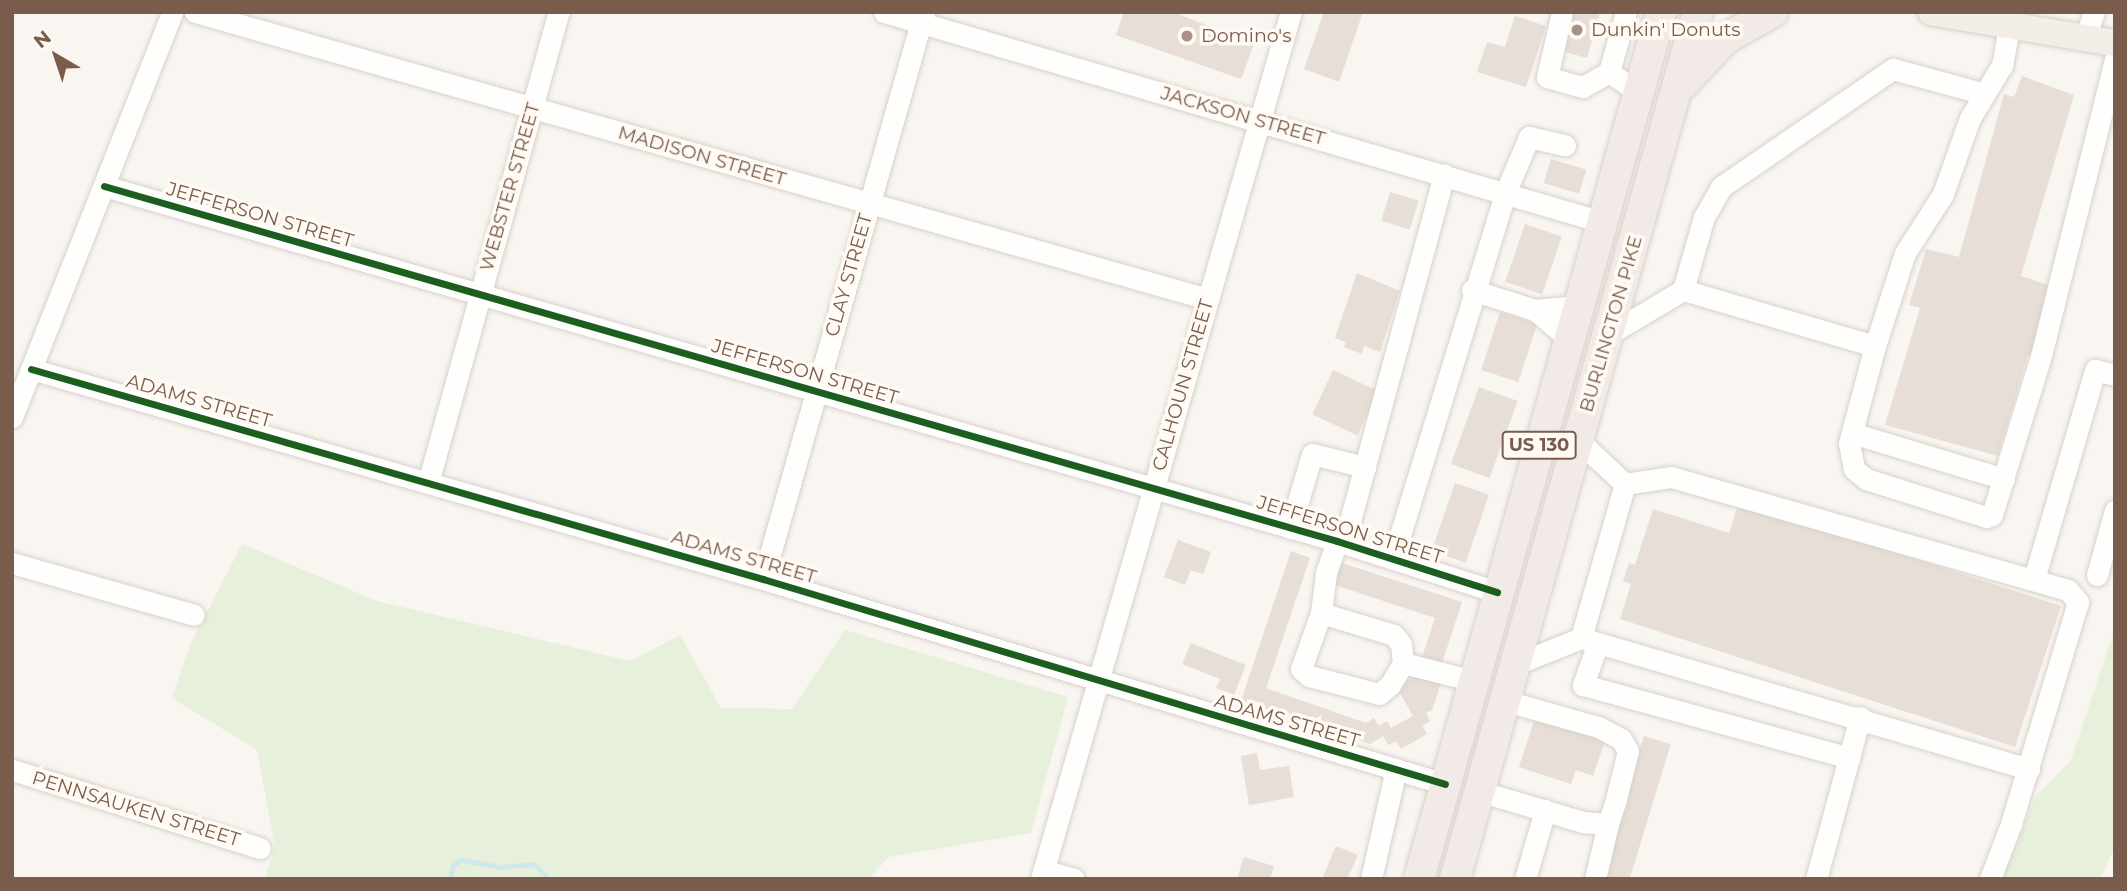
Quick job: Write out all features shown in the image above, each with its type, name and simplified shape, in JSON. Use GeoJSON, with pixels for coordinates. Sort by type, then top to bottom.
{"type":"FeatureCollection","features":[{"type":"Feature","properties":{"kind":"highway","name":"BURLINGTON PIKE"},"geometry":{"type":"LineString","coordinates":[[1419,879],[1661,12]]}},
{"type":"Feature","properties":{"kind":"highway","name":"BURLINGTON PIKE"},"geometry":{"type":"LineString","coordinates":[[1455,879],[1698,12]]}},
{"type":"Feature","properties":{"kind":"highway"},"geometry":{"type":"LineString","coordinates":[[1675,96],[1693,68],[1725,40],[1773,12]]}},
{"type":"Feature","properties":{"kind":"main road"},"geometry":{"type":"LineString","coordinates":[[1931,12],[2006,19],[2115,43]]}},
{"type":"Feature","properties":{"kind":"street"},"geometry":{"type":"LineString","coordinates":[[12,417],[172,12]]}},
{"type":"Feature","properties":{"kind":"street","name":"MADISON STREET"},"geometry":{"type":"LineString","coordinates":[[195,12],[1208,299]]}},
{"type":"Feature","properties":{"kind":"street","name":"WEBSTER STREET"},"geometry":{"type":"LineString","coordinates":[[428,483],[559,12]]}},
{"type":"Feature","properties":{"kind":"street","name":"JACKSON STREET"},"geometry":{"type":"LineString","coordinates":[[884,12],[923,18],[1602,222]]}},
{"type":"Feature","properties":{"kind":"street","name":"CALHOUN STREET"},"geometry":{"type":"LineString","coordinates":[[1042,874],[1291,12]]}},
{"type":"Feature","properties":{"kind":"street"},"geometry":{"type":"LineString","coordinates":[[1562,12],[1547,77],[1583,87],[1609,72],[1626,12]]}},
{"type":"Feature","properties":{"kind":"street"},"geometry":{"type":"LineString","coordinates":[[2085,38],[2094,12]]}},
{"type":"Feature","properties":{"kind":"street","name":"CLAY STREET"},"geometry":{"type":"LineString","coordinates":[[763,579],[923,18]]}},
{"type":"Feature","properties":{"kind":"street"},"geometry":{"type":"LineString","coordinates":[[2006,19],[2002,65],[1970,118],[1943,194],[1905,253],[1875,346],[1852,433],[1849,456],[1866,479],[1986,517],[1995,509],[2041,356],[2115,59]]}},
{"type":"Feature","properties":{"kind":"street"},"geometry":{"type":"LineString","coordinates":[[1609,334],[1683,290],[1704,216],[1721,187],[1893,69],[1985,94]]}},
{"type":"Feature","properties":{"kind":"street"},"geometry":{"type":"LineString","coordinates":[[1609,72],[1639,93]]}},
{"type":"Feature","properties":{"kind":"street"},"geometry":{"type":"LineString","coordinates":[[1393,558],[1472,290],[1506,191],[1529,137],[1565,145]]}},
{"type":"Feature","properties":{"kind":"street"},"geometry":{"type":"LineString","coordinates":[[1321,613],[1394,635],[1401,644],[1402,663],[1390,685],[1378,694],[1309,676],[1301,669],[1321,613],[1326,573],[1341,542],[1366,467],[1444,174]]}},
{"type":"Feature","properties":{"kind":"street","name":"JEFFERSON STREET"},"geometry":{"type":"LineString","coordinates":[[104,186],[1341,542],[1497,592]]}},
{"type":"Feature","properties":{"kind":"street"},"geometry":{"type":"LineString","coordinates":[[1472,290],[1535,310],[1568,338]]}},
{"type":"Feature","properties":{"kind":"street"},"geometry":{"type":"LineString","coordinates":[[1683,290],[1875,346]]}},
{"type":"Feature","properties":{"kind":"street"},"geometry":{"type":"LineString","coordinates":[[1535,310],[1577,306]]}},
{"type":"Feature","properties":{"kind":"street","name":"ADAMS STREET"},"geometry":{"type":"LineString","coordinates":[[31,369],[763,579],[1445,784]]}},
{"type":"Feature","properties":{"kind":"street"},"geometry":{"type":"LineString","coordinates":[[2034,579],[2105,372]]}},
{"type":"Feature","properties":{"kind":"street"},"geometry":{"type":"LineString","coordinates":[[1852,433],[2004,479]]}},
{"type":"Feature","properties":{"kind":"street"},"geometry":{"type":"LineString","coordinates":[[1579,441],[1625,484]]}},
{"type":"Feature","properties":{"kind":"street"},"geometry":{"type":"LineString","coordinates":[[1290,528],[1312,454],[1366,467]]}},
{"type":"Feature","properties":{"kind":"street"},"geometry":{"type":"LineString","coordinates":[[1625,484],[1671,477],[2034,579],[2073,596]]}},
{"type":"Feature","properties":{"kind":"street"},"geometry":{"type":"LineString","coordinates":[[1625,484],[1590,641],[1583,685],[1849,758]]}},
{"type":"Feature","properties":{"kind":"street"},"geometry":{"type":"LineString","coordinates":[[2097,575],[2115,510]]}},
{"type":"Feature","properties":{"kind":"street"},"geometry":{"type":"LineString","coordinates":[[1990,879],[2029,769],[2073,596],[2097,575],[2115,554]]}},
{"type":"Feature","properties":{"kind":"street"},"geometry":{"type":"LineString","coordinates":[[12,562],[194,615]]}},
{"type":"Feature","properties":{"kind":"street"},"geometry":{"type":"LineString","coordinates":[[1516,664],[1590,641],[1860,717],[2029,769]]}},
{"type":"Feature","properties":{"kind":"street"},"geometry":{"type":"LineString","coordinates":[[1402,663],[1474,681]]}},
{"type":"Feature","properties":{"kind":"street"},"geometry":{"type":"LineString","coordinates":[[1506,701],[1598,727],[1621,738],[1628,751],[1595,879]]}},
{"type":"Feature","properties":{"kind":"street"},"geometry":{"type":"LineString","coordinates":[[1816,879],[1860,717]]}},
{"type":"Feature","properties":{"kind":"street"},"geometry":{"type":"LineString","coordinates":[[1371,879],[1396,769]]}},
{"type":"Feature","properties":{"kind":"street","name":"PENNSAUKEN STREET"},"geometry":{"type":"LineString","coordinates":[[12,770],[260,848]]}},
{"type":"Feature","properties":{"kind":"street"},"geometry":{"type":"LineString","coordinates":[[1479,791],[1608,824]]}},
{"type":"Feature","properties":{"kind":"street"},"geometry":{"type":"LineString","coordinates":[[1525,879],[1545,810]]}},
{"type":"Feature","properties":{"kind":"street"},"geometry":{"type":"LineString","coordinates":[[1042,874],[1074,879]]}},
{"type":"Feature","properties":{"kind":"green space"},"geometry":{"type":"Polygon","coordinates":[[[242,544],[377,601],[630,661],[680,635],[721,708],[792,709],[845,630],[1068,697],[1031,833],[889,857],[868,879],[265,879],[275,847],[257,750],[172,698],[190,645],[242,544]]]}},
{"type":"Feature","properties":{"kind":"green space"},"geometry":{"type":"Polygon","coordinates":[[[2115,628],[2115,846],[2104,871],[2100,879],[2002,879],[2036,796],[2071,760],[2115,628]]]}},
{"type":"Feature","properties":{"kind":"building"},"geometry":{"type":"Polygon","coordinates":[[[1124,12],[1173,12],[1254,44],[1241,79],[1116,35],[1124,12]]]}},
{"type":"Feature","properties":{"kind":"building"},"geometry":{"type":"Polygon","coordinates":[[[1324,12],[1363,12],[1339,82],[1304,69],[1324,12]]]}},
{"type":"Feature","properties":{"kind":"building"},"geometry":{"type":"Polygon","coordinates":[[[1569,12],[1600,12],[1587,58],[1558,50],[1569,12]]]}},
{"type":"Feature","properties":{"kind":"building"},"geometry":{"type":"Polygon","coordinates":[[[1515,16],[1546,26],[1526,87],[1477,72],[1487,42],[1505,47],[1515,16]]]}},
{"type":"Feature","properties":{"kind":"building"},"geometry":{"type":"Polygon","coordinates":[[[2022,76],[2074,95],[2021,276],[2048,285],[2037,357],[2028,355],[1998,456],[1885,425],[1920,308],[1909,305],[1926,249],[1959,257],[2004,94],[2014,97],[2022,76]]]}},
{"type":"Feature","properties":{"kind":"building"},"geometry":{"type":"Polygon","coordinates":[[[1551,159],[1586,170],[1579,194],[1544,183],[1551,159]]]}},
{"type":"Feature","properties":{"kind":"building"},"geometry":{"type":"Polygon","coordinates":[[[1390,192],[1419,201],[1410,229],[1381,221],[1390,192]]]}},
{"type":"Feature","properties":{"kind":"building"},"geometry":{"type":"Polygon","coordinates":[[[1525,224],[1562,237],[1542,294],[1505,282],[1525,224]]]}},
{"type":"Feature","properties":{"kind":"building"},"geometry":{"type":"Polygon","coordinates":[[[1357,273],[1400,291],[1380,352],[1364,346],[1362,354],[1344,347],[1346,342],[1335,338],[1357,273]]]}},
{"type":"Feature","properties":{"kind":"building"},"geometry":{"type":"Polygon","coordinates":[[[1500,312],[1537,324],[1518,382],[1481,370],[1500,312]]]}},
{"type":"Feature","properties":{"kind":"building"},"geometry":{"type":"Polygon","coordinates":[[[1333,370],[1378,391],[1358,436],[1312,414],[1333,370]]]}},
{"type":"Feature","properties":{"kind":"building"},"geometry":{"type":"Polygon","coordinates":[[[1479,387],[1518,401],[1489,478],[1451,464],[1479,387]]]}},
{"type":"Feature","properties":{"kind":"building"},"geometry":{"type":"Polygon","coordinates":[[[1455,483],[1489,495],[1466,563],[1432,551],[1455,483]]]}},
{"type":"Feature","properties":{"kind":"building"},"geometry":{"type":"Polygon","coordinates":[[[1739,502],[2061,606],[2015,747],[1620,619],[1631,584],[1623,581],[1629,563],[1635,565],[1653,509],[1729,533],[1739,502]]]}},
{"type":"Feature","properties":{"kind":"building"},"geometry":{"type":"Polygon","coordinates":[[[1178,540],[1211,552],[1203,574],[1191,570],[1185,585],[1164,577],[1178,540]]]}},
{"type":"Feature","properties":{"kind":"building"},"geometry":{"type":"Polygon","coordinates":[[[1291,551],[1310,558],[1266,688],[1366,723],[1374,718],[1379,726],[1387,721],[1391,728],[1413,716],[1396,686],[1417,675],[1441,683],[1432,710],[1426,713],[1430,721],[1422,726],[1427,734],[1401,749],[1396,741],[1388,745],[1383,736],[1370,744],[1241,701],[1291,551]]]}},
{"type":"Feature","properties":{"kind":"building"},"geometry":{"type":"Polygon","coordinates":[[[1339,562],[1462,602],[1442,663],[1422,657],[1435,618],[1332,584],[1339,562]]]}},
{"type":"Feature","properties":{"kind":"building"},"geometry":{"type":"Polygon","coordinates":[[[1191,643],[1246,665],[1234,695],[1216,688],[1220,679],[1182,664],[1191,643]]]}},
{"type":"Feature","properties":{"kind":"building"},"geometry":{"type":"Polygon","coordinates":[[[1536,715],[1606,738],[1593,776],[1576,770],[1571,784],[1519,767],[1536,715]]]}},
{"type":"Feature","properties":{"kind":"building"},"geometry":{"type":"Polygon","coordinates":[[[1644,736],[1671,744],[1630,879],[1600,879],[1644,736]]]}},
{"type":"Feature","properties":{"kind":"building"},"geometry":{"type":"Polygon","coordinates":[[[1257,753],[1260,770],[1289,766],[1294,797],[1249,805],[1241,756],[1257,753]]]}},
{"type":"Feature","properties":{"kind":"building"},"geometry":{"type":"Polygon","coordinates":[[[1336,846],[1358,855],[1347,879],[1322,879],[1336,846]]]}},
{"type":"Feature","properties":{"kind":"building"},"geometry":{"type":"Polygon","coordinates":[[[1244,857],[1274,866],[1270,879],[1237,879],[1244,857]]]}},
{"type":"Feature","properties":{"kind":"waterway"},"geometry":{"type":"LineString","coordinates":[[450,879],[453,865],[461,860],[500,867],[534,864],[546,876]]}},
{"type":"Feature","properties":{"kind":"cycle path"},"geometry":{"type":"LineString","coordinates":[[104,186],[1337,541],[1497,592]]}},
{"type":"Feature","properties":{"kind":"cycle path"},"geometry":{"type":"LineString","coordinates":[[31,369],[763,579],[1445,784]]}},
{"type":"Feature","properties":{"kind":"place","name":"Dunkin' Donuts"},"geometry":{"type":"Point","coordinates":[1577,30]}},
{"type":"Feature","properties":{"kind":"place","name":"Domino's"},"geometry":{"type":"Point","coordinates":[1187,36]}}]}
